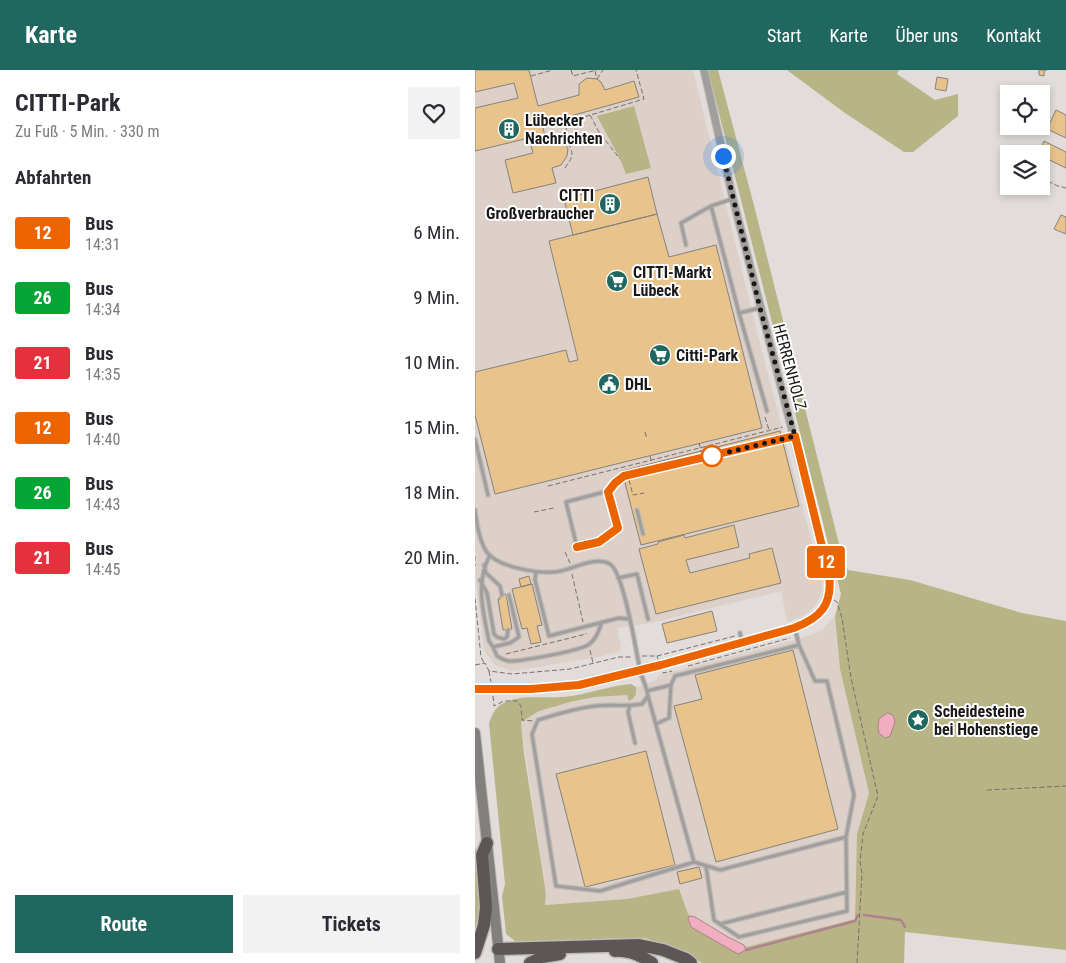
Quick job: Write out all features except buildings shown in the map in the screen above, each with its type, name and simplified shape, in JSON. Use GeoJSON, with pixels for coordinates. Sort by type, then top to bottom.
{"type":"FeatureCollection","features":[{"type":"Feature","properties":{"kind":"highway"},"geometry":{"type":"LineString","coordinates":[[475,953],[484,925],[486,907],[482,855],[487,843]]}},
{"type":"Feature","properties":{"kind":"highway"},"geometry":{"type":"LineString","coordinates":[[498,949],[639,944],[663,950],[691,963]]}},
{"type":"Feature","properties":{"kind":"highway"},"geometry":{"type":"LineString","coordinates":[[530,963],[553,954],[621,951],[640,956],[652,963]]}},
{"type":"Feature","properties":{"kind":"main road"},"geometry":{"type":"LineString","coordinates":[[475,733],[499,963]]}},
{"type":"Feature","properties":{"kind":"street","name":"HERRENHOLZ"},"geometry":{"type":"LineString","coordinates":[[475,689],[531,689],[579,685],[742,643],[795,632],[820,614],[828,595],[830,581],[795,436],[733,199],[704,70]]}},
{"type":"Feature","properties":{"kind":"lane"},"geometry":{"type":"LineString","coordinates":[[686,246],[681,223],[711,206],[733,199]]}},
{"type":"Feature","properties":{"kind":"lane"},"geometry":{"type":"LineString","coordinates":[[711,206],[767,411]]}},
{"type":"Feature","properties":{"kind":"lane"},"geometry":{"type":"LineString","coordinates":[[739,313],[760,308]]}},
{"type":"Feature","properties":{"kind":"lane"},"geometry":{"type":"LineString","coordinates":[[608,492],[618,528],[599,542],[577,547],[566,502],[608,492],[615,483],[628,475],[795,436]]}},
{"type":"Feature","properties":{"kind":"lane"},"geometry":{"type":"LineString","coordinates":[[475,439],[488,495]]}},
{"type":"Feature","properties":{"kind":"lane"},"geometry":{"type":"LineString","coordinates":[[475,467],[481,466]]}},
{"type":"Feature","properties":{"kind":"lane"},"geometry":{"type":"LineString","coordinates":[[475,510],[480,536],[490,556],[508,564],[536,572],[553,572],[600,561],[610,564],[618,578],[639,657],[640,670],[694,862]]}},
{"type":"Feature","properties":{"kind":"lane"},"geometry":{"type":"LineString","coordinates":[[637,510],[643,534]]}},
{"type":"Feature","properties":{"kind":"lane"},"geometry":{"type":"LineString","coordinates":[[490,556],[484,565],[480,589],[489,641],[497,656],[507,661],[530,658],[588,645],[596,636],[602,622]]}},
{"type":"Feature","properties":{"kind":"lane"},"geometry":{"type":"LineString","coordinates":[[484,565],[486,573],[500,586],[502,595]]}},
{"type":"Feature","properties":{"kind":"lane"},"geometry":{"type":"LineString","coordinates":[[536,572],[535,580],[549,636],[619,618],[629,619]]}},
{"type":"Feature","properties":{"kind":"lane"},"geometry":{"type":"LineString","coordinates":[[618,578],[637,574],[648,619]]}},
{"type":"Feature","properties":{"kind":"lane"},"geometry":{"type":"LineString","coordinates":[[480,580],[487,593],[494,634],[497,638],[504,639],[507,637],[508,630]]}},
{"type":"Feature","properties":{"kind":"lane"},"geometry":{"type":"LineString","coordinates":[[493,647],[510,643],[519,637],[509,595]]}},
{"type":"Feature","properties":{"kind":"lane"},"geometry":{"type":"LineString","coordinates":[[706,866],[714,920],[739,937],[847,911],[846,837],[854,796],[827,681],[815,681],[795,632]]}},
{"type":"Feature","properties":{"kind":"lane"},"geometry":{"type":"LineString","coordinates":[[740,634],[742,643]]}},
{"type":"Feature","properties":{"kind":"lane"},"geometry":{"type":"LineString","coordinates":[[656,724],[669,718],[671,685],[675,676],[799,645]]}},
{"type":"Feature","properties":{"kind":"lane"},"geometry":{"type":"LineString","coordinates":[[671,685],[648,693],[642,704],[597,706],[568,711],[538,720],[532,734],[556,886],[600,891],[694,862],[719,870],[846,837]]}},
{"type":"Feature","properties":{"kind":"lane"},"geometry":{"type":"LineString","coordinates":[[630,706],[628,712],[635,743]]}},
{"type":"Feature","properties":{"kind":"lane"},"geometry":{"type":"LineString","coordinates":[[720,924],[847,892]]}},
{"type":"Feature","properties":{"kind":"path"},"geometry":{"type":"LineString","coordinates":[[531,76],[553,70]]}},
{"type":"Feature","properties":{"kind":"path"},"geometry":{"type":"LineString","coordinates":[[571,70],[573,76],[595,70],[597,79],[603,70]]}},
{"type":"Feature","properties":{"kind":"path"},"geometry":{"type":"LineString","coordinates":[[565,168],[572,158],[572,148],[566,136],[567,122],[589,114],[644,100],[636,70]]}},
{"type":"Feature","properties":{"kind":"path"},"geometry":{"type":"LineString","coordinates":[[589,114],[599,132],[621,159]]}},
{"type":"Feature","properties":{"kind":"path"},"geometry":{"type":"LineString","coordinates":[[568,149],[572,148]]}},
{"type":"Feature","properties":{"kind":"path"},"geometry":{"type":"LineString","coordinates":[[1050,182],[1066,188]]}},
{"type":"Feature","properties":{"kind":"path"},"geometry":{"type":"LineString","coordinates":[[767,411],[764,414],[769,430]]}},
{"type":"Feature","properties":{"kind":"path"},"geometry":{"type":"LineString","coordinates":[[548,486],[791,425]]}},
{"type":"Feature","properties":{"kind":"path"},"geometry":{"type":"LineString","coordinates":[[645,432],[647,439]]}},
{"type":"Feature","properties":{"kind":"path"},"geometry":{"type":"LineString","coordinates":[[699,443],[704,462]]}},
{"type":"Feature","properties":{"kind":"path"},"geometry":{"type":"LineString","coordinates":[[650,456],[655,474]]}},
{"type":"Feature","properties":{"kind":"path"},"geometry":{"type":"LineString","coordinates":[[625,468],[633,496],[644,492]]}},
{"type":"Feature","properties":{"kind":"path"},"geometry":{"type":"LineString","coordinates":[[534,512],[554,508]]}},
{"type":"Feature","properties":{"kind":"path"},"geometry":{"type":"LineString","coordinates":[[506,654],[586,634],[571,568],[565,552]]}},
{"type":"Feature","properties":{"kind":"path"},"geometry":{"type":"LineString","coordinates":[[475,556],[475,566]]}},
{"type":"Feature","properties":{"kind":"path"},"geometry":{"type":"LineString","coordinates":[[475,598],[481,657],[489,671],[494,706],[504,701],[517,701],[521,706],[522,720],[538,720]]}},
{"type":"Feature","properties":{"kind":"path"},"geometry":{"type":"LineString","coordinates":[[837,602],[842,618],[851,678],[877,796],[863,834],[857,963]]}},
{"type":"Feature","properties":{"kind":"path"},"geometry":{"type":"LineString","coordinates":[[682,668],[795,632]]}},
{"type":"Feature","properties":{"kind":"path"},"geometry":{"type":"LineString","coordinates":[[489,671],[512,674],[570,669],[619,657],[657,656],[740,634]]}},
{"type":"Feature","properties":{"kind":"path"},"geometry":{"type":"LineString","coordinates":[[657,656],[663,674],[673,671]]}},
{"type":"Feature","properties":{"kind":"path"},"geometry":{"type":"LineString","coordinates":[[475,665],[485,664]]}},
{"type":"Feature","properties":{"kind":"path"},"geometry":{"type":"LineString","coordinates":[[987,790],[1066,786]]}},
{"type":"Feature","properties":{"kind":"shaded area"},"geometry":{"type":"Polygon","coordinates":[[[475,70],[693,70],[756,328],[822,581],[822,591],[817,603],[801,617],[787,622],[781,591],[646,624],[617,628],[621,646],[620,652],[593,658],[513,671],[496,666],[484,651],[475,574],[477,559],[475,551],[475,70]]]}},
{"type":"Feature","properties":{"kind":"shaded area"},"geometry":{"type":"Polygon","coordinates":[[[708,70],[718,70],[838,540],[848,570],[910,580],[1022,613],[1066,621],[1066,950],[905,932],[904,963],[702,963],[684,952],[645,938],[547,943],[515,941],[506,934],[502,896],[505,884],[489,723],[495,710],[514,699],[572,696],[631,684],[636,687],[636,692],[629,701],[627,695],[595,697],[574,701],[539,711],[521,722],[546,894],[545,905],[627,899],[679,889],[688,914],[746,947],[855,919],[857,834],[869,793],[840,669],[835,616],[841,594],[708,70]]]}},
{"type":"Feature","properties":{"kind":"shaded area"},"geometry":{"type":"Polygon","coordinates":[[[787,70],[899,70],[897,74],[935,100],[958,94],[958,116],[913,152],[904,152],[845,113],[787,70]]]}},
{"type":"Feature","properties":{"kind":"shaded area"},"geometry":{"type":"Polygon","coordinates":[[[634,106],[651,168],[626,174],[597,116],[634,106]]]}},
{"type":"Feature","properties":{"kind":"shaded area"},"geometry":{"type":"Polygon","coordinates":[[[835,616],[840,669],[869,793],[857,834],[855,919],[746,947],[688,914],[679,889],[627,899],[545,905],[546,894],[521,722],[539,711],[574,701],[595,697],[628,695],[629,700],[637,692],[636,687],[655,681],[659,675],[805,637],[822,630],[835,616]]]}},
{"type":"Feature","properties":{"kind":"shaded area"},"geometry":{"type":"Polygon","coordinates":[[[887,713],[893,715],[895,722],[890,736],[885,738],[879,733],[878,726],[879,719],[887,713]]]}},
{"type":"Feature","properties":{"kind":"shaded area"},"geometry":{"type":"Polygon","coordinates":[[[475,849],[477,849],[481,901],[475,931],[475,849]]]}},
{"type":"Feature","properties":{"kind":"shaded area"},"geometry":{"type":"Polygon","coordinates":[[[691,916],[744,945],[746,950],[738,954],[691,927],[688,918],[691,916]]]}},
{"type":"Feature","properties":{"kind":"waterway"},"geometry":{"type":"LineString","coordinates":[[746,950],[855,921],[858,915]]}},
{"type":"Feature","properties":{"kind":"waterway"},"geometry":{"type":"LineString","coordinates":[[864,915],[901,920],[905,927]]}},
{"type":"Feature","properties":{"kind":"bus line","name":"12"},"geometry":{"type":"LineString","coordinates":[[475,689],[531,689],[579,685],[661,665],[811,622],[820,614],[828,595],[829,575],[795,436],[661,469],[624,476],[608,492],[618,528],[599,542],[577,547]]}},
{"type":"Feature","properties":{"kind":"place","name":"Lübecker Nachrichten"},"geometry":{"type":"Point","coordinates":[509,129]}},
{"type":"Feature","properties":{"kind":"place","name":"CITTI Großverbraucher"},"geometry":{"type":"Point","coordinates":[610,204]}},
{"type":"Feature","properties":{"kind":"place","name":"CITTI-Markt Lübeck"},"geometry":{"type":"Point","coordinates":[617,281]}},
{"type":"Feature","properties":{"kind":"place","name":"Citti-Park"},"geometry":{"type":"Point","coordinates":[660,355]}},
{"type":"Feature","properties":{"kind":"place","name":"DHL"},"geometry":{"type":"Point","coordinates":[609,384]}},
{"type":"Feature","properties":{"kind":"place","name":"Scheidesteine bei Hohenstiege"},"geometry":{"type":"Point","coordinates":[918,720]}},
{"type":"Feature","properties":{"kind":"route"},"geometry":{"type":"LineString","coordinates":[[712,456],[795,436],[760,308],[723,156]]}}]}
